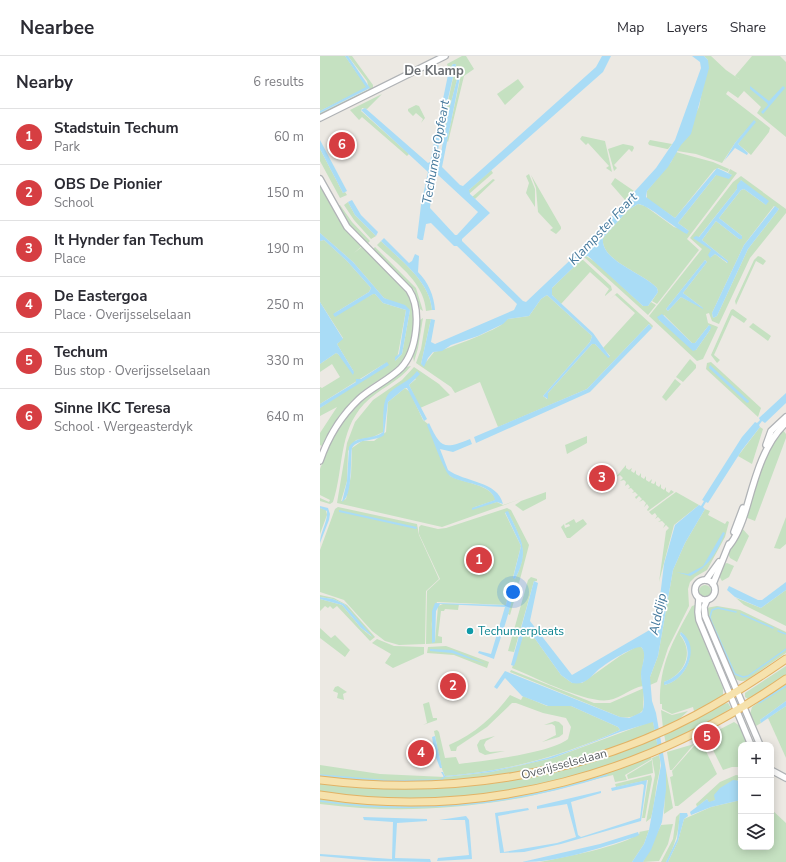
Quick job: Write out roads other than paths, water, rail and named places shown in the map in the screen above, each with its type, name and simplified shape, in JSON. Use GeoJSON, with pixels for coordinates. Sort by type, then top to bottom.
{"type":"FeatureCollection","features":[{"type":"Feature","properties":{"kind":"main road","name":"Overijsselselaan"},"geometry":{"type":"LineString","coordinates":[[320,780],[396,786],[482,781],[523,775],[566,765],[624,747],[666,730],[738,692],[786,659]]}},
{"type":"Feature","properties":{"kind":"main road","name":"Overijsselselaan"},"geometry":{"type":"LineString","coordinates":[[320,795],[370,801],[410,802],[484,798],[568,782],[618,767],[669,747],[736,712],[786,679]]}},
{"type":"Feature","properties":{"kind":"street"},"geometry":{"type":"LineString","coordinates":[[320,118],[445,56]]}},
{"type":"Feature","properties":{"kind":"street"},"geometry":{"type":"LineString","coordinates":[[320,179],[347,227],[409,290],[415,301],[417,312],[412,345],[405,363],[397,372],[359,399],[346,412],[328,441],[320,460]]}},
{"type":"Feature","properties":{"kind":"street"},"geometry":{"type":"LineString","coordinates":[[759,742],[705,616],[704,607],[707,600],[715,594],[713,584],[752,488],[771,431],[786,417]]}},
{"type":"Feature","properties":{"kind":"street"},"geometry":{"type":"LineString","coordinates":[[762,461],[775,434],[786,423]]}},
{"type":"Feature","properties":{"kind":"street"},"geometry":{"type":"LineString","coordinates":[[722,559],[706,580],[701,581],[696,586],[696,594],[699,598],[699,620],[750,742]]}},
{"type":"Feature","properties":{"kind":"street"},"geometry":{"type":"LineString","coordinates":[[706,580],[713,584]]}},
{"type":"Feature","properties":{"kind":"street"},"geometry":{"type":"LineString","coordinates":[[699,598],[707,600]]}},
{"type":"Feature","properties":{"kind":"street"},"geometry":{"type":"LineString","coordinates":[[774,772],[786,778]]}},
{"type":"Feature","properties":{"kind":"water"},"geometry":{"type":"Polygon","coordinates":[[[345,56],[348,56],[370,88],[320,113],[320,111],[366,87],[345,56]]]}},
{"type":"Feature","properties":{"kind":"water"},"geometry":{"type":"Polygon","coordinates":[[[602,56],[611,56],[603,72],[469,190],[470,194],[490,213],[462,239],[462,241],[523,301],[526,302],[584,247],[656,168],[675,140],[701,68],[700,62],[692,56],[704,56],[708,60],[709,68],[691,134],[681,145],[668,167],[647,191],[646,197],[675,218],[717,168],[732,175],[729,179],[716,175],[678,223],[689,231],[687,234],[655,212],[643,205],[638,204],[628,210],[603,238],[604,246],[615,260],[651,282],[657,288],[658,292],[648,306],[643,306],[588,256],[584,257],[552,288],[552,295],[593,333],[610,357],[608,358],[595,344],[592,344],[548,393],[548,399],[543,396],[590,342],[592,336],[547,295],[541,299],[529,316],[508,319],[503,324],[478,336],[451,345],[442,351],[433,352],[428,358],[424,367],[421,364],[431,319],[435,320],[431,342],[435,344],[514,310],[517,304],[431,223],[426,224],[423,240],[417,238],[421,205],[428,172],[361,110],[365,108],[428,163],[430,162],[449,70],[453,64],[456,64],[444,116],[436,162],[439,164],[448,114],[460,68],[462,67],[442,167],[460,185],[463,186],[596,67],[602,56]],[[434,174],[430,208],[455,235],[457,235],[478,212],[437,174],[434,174]]]}},
{"type":"Feature","properties":{"kind":"water"},"geometry":{"type":"Polygon","coordinates":[[[750,86],[769,101],[783,86],[785,88],[763,114],[761,112],[768,105],[750,89],[750,86]]]}},
{"type":"Feature","properties":{"kind":"water"},"geometry":{"type":"Polygon","coordinates":[[[754,120],[756,122],[738,144],[748,153],[747,155],[735,148],[724,161],[735,143],[754,120]]]}},
{"type":"Feature","properties":{"kind":"water"},"geometry":{"type":"Polygon","coordinates":[[[320,140],[347,191],[343,193],[320,149],[320,140]]]}},
{"type":"Feature","properties":{"kind":"water"},"geometry":{"type":"Polygon","coordinates":[[[741,180],[769,201],[766,205],[744,189],[741,190],[719,218],[742,236],[742,239],[739,239],[716,221],[702,240],[728,261],[728,263],[715,254],[710,258],[708,255],[711,250],[693,238],[696,236],[699,237],[737,189],[737,185],[741,180]]]}},
{"type":"Feature","properties":{"kind":"water"},"geometry":{"type":"Polygon","coordinates":[[[352,200],[361,215],[378,232],[376,236],[355,215],[348,202],[352,200]]]}},
{"type":"Feature","properties":{"kind":"water"},"geometry":{"type":"Polygon","coordinates":[[[775,206],[779,209],[748,249],[717,316],[713,318],[712,313],[744,245],[775,206]]]}},
{"type":"Feature","properties":{"kind":"water"},"geometry":{"type":"Polygon","coordinates":[[[320,233],[353,262],[384,298],[405,305],[410,310],[402,354],[395,361],[395,357],[399,354],[406,310],[383,303],[375,294],[373,294],[335,317],[333,314],[369,292],[371,288],[347,261],[324,240],[320,241],[320,233]]]}},
{"type":"Feature","properties":{"kind":"water"},"geometry":{"type":"Polygon","coordinates":[[[384,238],[409,263],[412,261],[415,254],[419,256],[418,272],[430,289],[435,310],[432,310],[430,299],[420,280],[381,241],[384,238]]]}},
{"type":"Feature","properties":{"kind":"water"},"geometry":{"type":"Polygon","coordinates":[[[705,260],[707,262],[683,293],[703,309],[681,297],[668,311],[666,309],[705,260]]]}},
{"type":"Feature","properties":{"kind":"water"},"geometry":{"type":"Polygon","coordinates":[[[320,302],[343,339],[337,344],[354,372],[353,375],[336,353],[320,364],[320,302]]]}},
{"type":"Feature","properties":{"kind":"water"},"geometry":{"type":"Polygon","coordinates":[[[662,314],[692,343],[695,343],[709,325],[711,327],[696,350],[693,351],[659,320],[657,317],[662,314]]]}},
{"type":"Feature","properties":{"kind":"water"},"geometry":{"type":"Polygon","coordinates":[[[649,324],[652,328],[590,392],[476,443],[474,437],[587,389],[649,324]]]}},
{"type":"Feature","properties":{"kind":"water"},"geometry":{"type":"Polygon","coordinates":[[[387,362],[389,365],[320,408],[320,404],[356,382],[356,379],[361,379],[387,362]]]}},
{"type":"Feature","properties":{"kind":"water"},"geometry":{"type":"Polygon","coordinates":[[[710,365],[749,402],[747,403],[709,368],[710,365]]]}},
{"type":"Feature","properties":{"kind":"water"},"geometry":{"type":"Polygon","coordinates":[[[417,371],[420,374],[409,385],[427,419],[424,421],[407,388],[388,402],[384,435],[376,439],[362,441],[352,448],[348,493],[342,502],[347,481],[349,447],[356,440],[379,435],[383,432],[384,405],[387,396],[393,389],[417,371]]]}},
{"type":"Feature","properties":{"kind":"water","name":"Alddjip"},"geometry":{"type":"Polygon","coordinates":[[[786,393],[786,403],[765,423],[762,421],[759,425],[760,427],[742,450],[708,503],[706,502],[703,507],[705,509],[685,543],[673,570],[658,656],[650,677],[652,701],[656,713],[666,770],[666,790],[662,822],[651,850],[643,862],[632,862],[644,844],[649,830],[661,765],[653,722],[620,732],[553,758],[491,772],[444,777],[441,772],[443,772],[445,776],[513,767],[578,748],[620,730],[618,727],[571,706],[548,706],[522,696],[505,678],[497,689],[494,687],[505,671],[620,717],[629,718],[642,712],[644,698],[641,674],[644,653],[641,647],[632,649],[611,661],[600,668],[586,681],[572,683],[561,675],[528,629],[525,629],[516,661],[514,666],[511,665],[534,581],[538,583],[530,621],[572,675],[653,628],[660,597],[664,564],[675,525],[699,505],[701,506],[704,501],[702,500],[742,437],[755,422],[757,423],[760,420],[759,418],[786,393]]]}},
{"type":"Feature","properties":{"kind":"water"},"geometry":{"type":"Polygon","coordinates":[[[429,423],[437,438],[444,444],[454,445],[470,439],[472,444],[453,452],[440,449],[448,470],[488,486],[500,496],[503,504],[497,502],[472,510],[472,508],[495,500],[493,494],[483,487],[455,479],[447,473],[427,425],[429,423]]]}},
{"type":"Feature","properties":{"kind":"water"},"geometry":{"type":"Polygon","coordinates":[[[320,506],[328,508],[330,514],[320,543],[327,511],[320,508],[320,506]]]}},
{"type":"Feature","properties":{"kind":"water"},"geometry":{"type":"Polygon","coordinates":[[[339,510],[417,527],[416,529],[339,512],[339,510]]]}},
{"type":"Feature","properties":{"kind":"water"},"geometry":{"type":"Polygon","coordinates":[[[508,511],[520,537],[523,552],[520,569],[515,579],[513,578],[521,546],[505,512],[508,511]]]}},
{"type":"Feature","properties":{"kind":"water"},"geometry":{"type":"Polygon","coordinates":[[[723,532],[725,533],[715,553],[702,568],[690,576],[676,572],[688,574],[703,566],[723,532]]]}},
{"type":"Feature","properties":{"kind":"water"},"geometry":{"type":"Polygon","coordinates":[[[786,582],[786,590],[761,608],[735,597],[727,590],[729,586],[758,600],[762,600],[786,582]]]}},
{"type":"Feature","properties":{"kind":"water"},"geometry":{"type":"Polygon","coordinates":[[[513,586],[512,600],[494,659],[478,653],[479,651],[491,654],[505,607],[440,604],[436,611],[435,642],[432,643],[432,611],[435,603],[506,605],[510,587],[513,586]]]}},
{"type":"Feature","properties":{"kind":"water"},"geometry":{"type":"Polygon","coordinates":[[[320,597],[333,599],[344,604],[373,637],[361,628],[342,605],[320,599],[320,597]]]}},
{"type":"Feature","properties":{"kind":"water"},"geometry":{"type":"Polygon","coordinates":[[[681,632],[687,638],[690,646],[691,654],[689,663],[679,677],[664,685],[664,682],[678,674],[683,669],[688,656],[685,641],[680,634],[681,632]]]}},
{"type":"Feature","properties":{"kind":"water"},"geometry":{"type":"Polygon","coordinates":[[[430,649],[452,650],[486,664],[452,653],[430,651],[430,649]]]}},
{"type":"Feature","properties":{"kind":"water"},"geometry":{"type":"Polygon","coordinates":[[[786,701],[786,706],[761,723],[760,720],[786,701]]]}},
{"type":"Feature","properties":{"kind":"water"},"geometry":{"type":"Polygon","coordinates":[[[435,736],[442,768],[440,768],[435,755],[432,737],[435,736]]]}},
{"type":"Feature","properties":{"kind":"water"},"geometry":{"type":"Polygon","coordinates":[[[647,780],[641,821],[561,844],[524,852],[500,853],[495,813],[528,808],[529,810],[498,816],[504,852],[557,843],[576,837],[567,804],[537,809],[537,806],[601,791],[601,793],[571,802],[578,835],[581,837],[640,818],[644,785],[642,784],[612,791],[611,788],[647,780]]]}},
{"type":"Feature","properties":{"kind":"water"},"geometry":{"type":"Polygon","coordinates":[[[733,780],[738,781],[738,801],[711,807],[691,815],[690,812],[707,799],[709,802],[715,800],[714,795],[720,788],[733,780]]]}},
{"type":"Feature","properties":{"kind":"water"},"geometry":{"type":"Polygon","coordinates":[[[680,813],[687,813],[688,816],[684,819],[678,841],[668,862],[666,862],[677,839],[680,813]]]}},
{"type":"Feature","properties":{"kind":"water"},"geometry":{"type":"Polygon","coordinates":[[[466,816],[469,820],[472,859],[437,861],[438,858],[469,855],[465,820],[439,820],[466,816]]]}},
{"type":"Feature","properties":{"kind":"water"},"geometry":{"type":"Polygon","coordinates":[[[363,817],[427,819],[427,821],[397,823],[395,858],[430,859],[431,862],[374,861],[320,856],[320,854],[392,859],[393,822],[364,820],[363,817]]]}},
{"type":"Feature","properties":{"kind":"water"},"geometry":{"type":"Polygon","coordinates":[[[638,832],[639,835],[635,837],[580,854],[551,860],[522,862],[600,844],[638,832]]]}},
{"type":"Feature","properties":{"kind":"waterway"},"geometry":{"type":"LineString","coordinates":[[736,612],[718,608],[712,610],[710,617],[735,674],[743,677],[748,676],[786,649]]}},
{"type":"Feature","properties":{"kind":"waterway"},"geometry":{"type":"LineString","coordinates":[[741,614],[773,628]]}},
{"type":"Feature","properties":{"kind":"waterway"},"geometry":{"type":"LineString","coordinates":[[778,631],[786,634]]}},
{"type":"Feature","properties":{"kind":"waterway"},"geometry":{"type":"LineString","coordinates":[[759,703],[786,686]]}},
{"type":"Feature","properties":{"kind":"waterway"},"geometry":{"type":"LineString","coordinates":[[320,775],[390,781],[441,780],[444,777]]}},
{"type":"Feature","properties":{"kind":"waterway"},"geometry":{"type":"LineString","coordinates":[[320,801],[392,807],[428,807],[465,804],[537,794],[607,775]]}},
{"type":"Feature","properties":{"kind":"place","name":"Sinne IKC Teresa"},"geometry":{"type":"Point","coordinates":[342,145]}},
{"type":"Feature","properties":{"kind":"place","name":"It Hynder fan Techum"},"geometry":{"type":"Point","coordinates":[602,478]}},
{"type":"Feature","properties":{"kind":"place","name":"Stadstuin Techum"},"geometry":{"type":"Point","coordinates":[479,560]}},
{"type":"Feature","properties":{"kind":"place","name":"Techumerpleats"},"geometry":{"type":"Point","coordinates":[470,631]}},
{"type":"Feature","properties":{"kind":"place","name":"OBS De Pionier"},"geometry":{"type":"Point","coordinates":[453,686]}},
{"type":"Feature","properties":{"kind":"place","name":"Techum"},"geometry":{"type":"Point","coordinates":[707,737]}},
{"type":"Feature","properties":{"kind":"place","name":"De Eastergoa"},"geometry":{"type":"Point","coordinates":[421,753]}},
{"type":"Feature","properties":{"kind":"district","name":"De Klamp"},"geometry":{"type":"Point","coordinates":[434,71]}},
{"type":"Feature","properties":{"kind":"water label","name":"Techumer Opfeart"},"geometry":{"type":"Point","coordinates":[436,152]}},
{"type":"Feature","properties":{"kind":"water label","name":"Klampster Feart"},"geometry":{"type":"Point","coordinates":[603,229]}}]}
